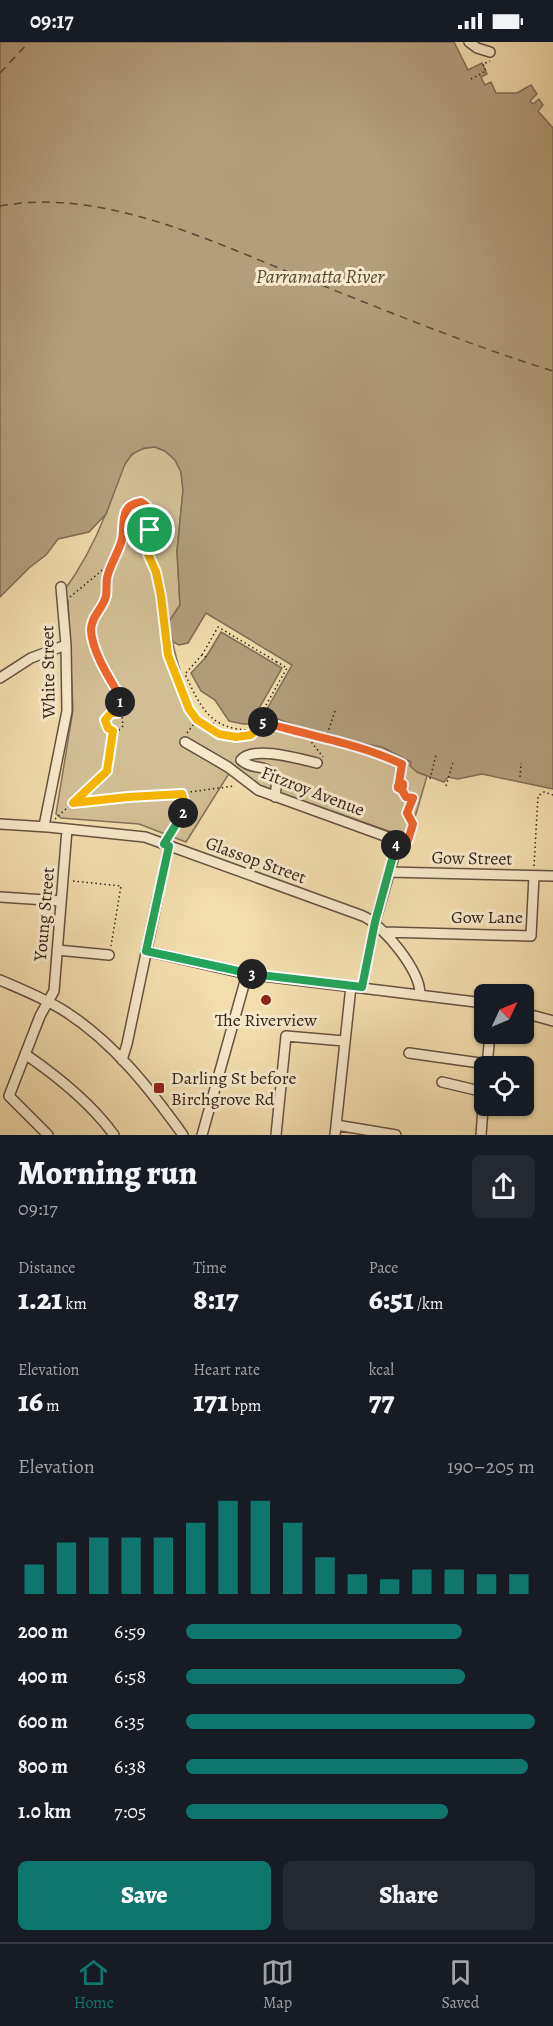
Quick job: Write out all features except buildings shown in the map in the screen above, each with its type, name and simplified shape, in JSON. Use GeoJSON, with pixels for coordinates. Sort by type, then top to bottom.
{"type":"FeatureCollection","features":[{"type":"Feature","properties":{"kind":"street"},"geometry":{"type":"LineString","coordinates":[[469,42],[477,48],[490,52]]}},
{"type":"Feature","properties":{"kind":"street","name":"White Street"},"geometry":{"type":"LineString","coordinates":[[46,827],[67,711],[66,645],[61,587]]}},
{"type":"Feature","properties":{"kind":"street"},"geometry":{"type":"LineString","coordinates":[[0,678],[31,658],[66,645]]}},
{"type":"Feature","properties":{"kind":"street","name":"Fitzroy Avenue"},"geometry":{"type":"LineString","coordinates":[[185,739],[228,767],[252,787],[388,836],[396,846]]}},
{"type":"Feature","properties":{"kind":"street"},"geometry":{"type":"LineString","coordinates":[[275,797],[277,779],[273,773],[267,768],[243,763],[241,760],[243,757],[256,752],[317,763]]}},
{"type":"Feature","properties":{"kind":"street","name":"Glassop Street"},"geometry":{"type":"LineString","coordinates":[[0,824],[145,837],[363,916],[375,922],[385,932],[417,976],[421,988],[420,994]]}},
{"type":"Feature","properties":{"kind":"street","name":"Young Street"},"geometry":{"type":"LineString","coordinates":[[48,1135],[9,1096],[47,1001],[54,992],[67,829]]}},
{"type":"Feature","properties":{"kind":"street"},"geometry":{"type":"LineString","coordinates":[[375,922],[396,846]]}},
{"type":"Feature","properties":{"kind":"street","name":"Gow Street"},"geometry":{"type":"LineString","coordinates":[[389,872],[553,876]]}},
{"type":"Feature","properties":{"kind":"street","name":"Gow Lane"},"geometry":{"type":"LineString","coordinates":[[385,932],[531,936],[534,876]]}},
{"type":"Feature","properties":{"kind":"street"},"geometry":{"type":"LineString","coordinates":[[122,1060],[158,896]]}},
{"type":"Feature","properties":{"kind":"street"},"geometry":{"type":"LineString","coordinates":[[0,897],[61,901]]}},
{"type":"Feature","properties":{"kind":"street"},"geometry":{"type":"LineString","coordinates":[[57,950],[109,955]]}},
{"type":"Feature","properties":{"kind":"street"},"geometry":{"type":"LineString","coordinates":[[146,951],[248,974],[474,1002]]}},
{"type":"Feature","properties":{"kind":"street"},"geometry":{"type":"LineString","coordinates":[[202,1135],[248,974]]}},
{"type":"Feature","properties":{"kind":"street"},"geometry":{"type":"LineString","coordinates":[[0,980],[47,1001],[80,1021],[149,1088],[183,1135]]}},
{"type":"Feature","properties":{"kind":"street"},"geometry":{"type":"LineString","coordinates":[[351,986],[336,1130],[396,1135]]}},
{"type":"Feature","properties":{"kind":"street"},"geometry":{"type":"LineString","coordinates":[[534,1016],[553,1021]]}},
{"type":"Feature","properties":{"kind":"street"},"geometry":{"type":"LineString","coordinates":[[276,1135],[286,1036],[344,1041]]}},
{"type":"Feature","properties":{"kind":"street"},"geometry":{"type":"LineString","coordinates":[[409,1053],[474,1063]]}},
{"type":"Feature","properties":{"kind":"street"},"geometry":{"type":"LineString","coordinates":[[25,1054],[50,1071],[105,1121],[114,1135]]}},
{"type":"Feature","properties":{"kind":"street"},"geometry":{"type":"LineString","coordinates":[[442,1082],[474,1091]]}},
{"type":"Feature","properties":{"kind":"street"},"geometry":{"type":"LineString","coordinates":[[481,1135],[482,1116]]}},
{"type":"Feature","properties":{"kind":"path"},"geometry":{"type":"LineString","coordinates":[[471,78],[485,71]]}},
{"type":"Feature","properties":{"kind":"path"},"geometry":{"type":"LineString","coordinates":[[117,713],[121,698],[106,674],[91,627],[106,595],[107,578],[122,539],[124,514],[128,507],[141,502],[150,509],[153,518],[147,543],[148,554],[156,572],[161,596],[168,655],[189,709],[199,721],[225,736],[251,735],[262,721],[306,735],[375,751],[402,764],[399,783],[403,786],[398,786],[398,788],[406,797],[413,798],[407,813],[413,824],[408,840],[396,846]]}},
{"type":"Feature","properties":{"kind":"path"},"geometry":{"type":"LineString","coordinates":[[62,603],[114,558]]}},
{"type":"Feature","properties":{"kind":"path"},"geometry":{"type":"LineString","coordinates":[[218,627],[287,668],[252,730],[239,730],[224,726],[204,712],[185,674],[202,655],[218,627]]}},
{"type":"Feature","properties":{"kind":"path"},"geometry":{"type":"LineString","coordinates":[[202,655],[206,657]]}},
{"type":"Feature","properties":{"kind":"path"},"geometry":{"type":"LineString","coordinates":[[326,738],[336,708]]}},
{"type":"Feature","properties":{"kind":"path"},"geometry":{"type":"LineString","coordinates":[[111,713],[117,713],[122,716],[124,722],[122,728],[113,731],[108,728],[105,720],[111,713]]}},
{"type":"Feature","properties":{"kind":"path"},"geometry":{"type":"LineString","coordinates":[[199,721],[203,720],[212,726],[214,721]]}},
{"type":"Feature","properties":{"kind":"path"},"geometry":{"type":"LineString","coordinates":[[185,739],[199,721]]}},
{"type":"Feature","properties":{"kind":"path"},"geometry":{"type":"LineString","coordinates":[[46,827],[107,771],[113,731]]}},
{"type":"Feature","properties":{"kind":"path"},"geometry":{"type":"LineString","coordinates":[[306,735],[323,755],[323,759],[317,763]]}},
{"type":"Feature","properties":{"kind":"path"},"geometry":{"type":"LineString","coordinates":[[430,779],[436,755]]}},
{"type":"Feature","properties":{"kind":"path"},"geometry":{"type":"LineString","coordinates":[[446,786],[453,762]]}},
{"type":"Feature","properties":{"kind":"path"},"geometry":{"type":"LineString","coordinates":[[520,777],[521,763]]}},
{"type":"Feature","properties":{"kind":"path"},"geometry":{"type":"LineString","coordinates":[[400,776],[407,778]]}},
{"type":"Feature","properties":{"kind":"path"},"geometry":{"type":"LineString","coordinates":[[73,803],[182,794],[234,786]]}},
{"type":"Feature","properties":{"kind":"path"},"geometry":{"type":"LineString","coordinates":[[534,876],[538,796],[544,792],[553,795]]}},
{"type":"Feature","properties":{"kind":"path"},"geometry":{"type":"LineString","coordinates":[[158,896],[166,845],[186,808],[182,794]]}},
{"type":"Feature","properties":{"kind":"path"},"geometry":{"type":"LineString","coordinates":[[63,880],[121,886],[109,955]]}},
{"type":"Feature","properties":{"kind":"path"},"geometry":{"type":"LineString","coordinates":[[362,987],[375,922]]}},
{"type":"Feature","properties":{"kind":"shaded area"},"geometry":{"type":"Polygon","coordinates":[[[155,447],[165,451],[175,460],[181,472],[183,491],[177,551],[180,605],[168,623],[186,691],[198,715],[204,724],[214,731],[233,734],[252,733],[264,714],[327,737],[382,747],[412,762],[417,772],[427,776],[409,838],[273,791],[261,786],[233,767],[186,842],[139,824],[61,818],[56,814],[73,710],[68,601],[63,592],[92,544],[126,463],[135,452],[155,447]]]}},
{"type":"Feature","properties":{"kind":"water","name":"Parramatta River"},"geometry":{"type":"Polygon","coordinates":[[[0,42],[454,42],[468,70],[482,63],[487,74],[481,77],[485,85],[491,82],[496,93],[517,93],[531,85],[537,94],[530,101],[533,104],[539,99],[543,105],[538,111],[553,128],[553,789],[482,774],[458,779],[448,777],[444,782],[417,772],[410,766],[411,762],[382,747],[327,737],[264,714],[292,665],[206,613],[188,643],[179,645],[173,642],[168,623],[180,605],[177,551],[183,490],[181,472],[175,460],[165,451],[155,447],[144,448],[132,454],[125,464],[106,514],[89,532],[58,539],[46,555],[29,568],[0,597],[0,42]]]}},
{"type":"Feature","properties":{"kind":"water"},"geometry":{"type":"Polygon","coordinates":[[[221,632],[282,668],[256,714],[253,724],[229,721],[215,700],[201,691],[191,673],[206,657],[221,632]]]}},
{"type":"Feature","properties":{"kind":"ferry route"},"geometry":{"type":"LineString","coordinates":[[0,73],[29,42]]}},
{"type":"Feature","properties":{"kind":"ferry route"},"geometry":{"type":"LineString","coordinates":[[0,206],[39,202],[78,204],[117,211],[156,222],[233,249],[428,327],[553,371]]}},
{"type":"Feature","properties":{"kind":"place","name":"The Riverview"},"geometry":{"type":"Point","coordinates":[266,1000]}},
{"type":"Feature","properties":{"kind":"place","name":"Darling St before Birchgrove Rd"},"geometry":{"type":"Point","coordinates":[159,1088]}},
{"type":"Feature","properties":{"kind":"route"},"geometry":{"type":"LineString","coordinates":[[141,502],[150,509],[153,518],[150,530],[147,543],[148,554],[156,572],[161,596],[168,655],[180,690],[197,720],[219,734],[236,737],[251,735],[262,721],[306,735],[375,751],[402,764],[399,783],[403,786],[398,786],[398,788],[406,797],[413,798],[407,813],[413,824],[408,840],[395,842],[396,849],[375,922],[362,987],[248,974],[146,951],[169,846],[164,844],[186,808],[182,794],[73,803],[107,771],[113,731],[106,726],[105,720],[111,713],[117,713],[121,698],[106,674],[91,627],[106,595],[107,578],[122,539],[124,514],[128,507],[141,502]]}}]}
